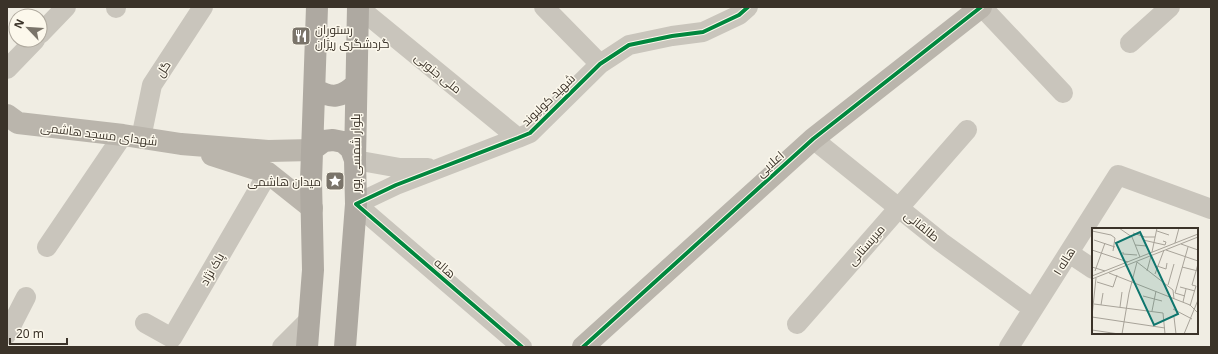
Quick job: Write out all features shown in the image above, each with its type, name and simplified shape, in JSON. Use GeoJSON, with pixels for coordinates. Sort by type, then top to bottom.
{"type":"FeatureCollection","features":[{"type":"Feature","properties":{"kind":"main road"},"geometry":{"type":"LineString","coordinates":[[307,347],[313,270],[311,181],[317,7]]}},
{"type":"Feature","properties":{"kind":"main road","name":"بلوار شمسی پور"},"geometry":{"type":"LineString","coordinates":[[345,347],[356,204],[355,160],[358,7]]}},
{"type":"Feature","properties":{"kind":"main road"},"geometry":{"type":"LineString","coordinates":[[315,89],[323,94],[331,96],[341,95],[349,91],[356,84]]}},
{"type":"Feature","properties":{"kind":"main road"},"geometry":{"type":"LineString","coordinates":[[312,150],[324,141],[333,140],[343,142],[351,149],[355,160]]}},
{"type":"Feature","properties":{"kind":"street"},"geometry":{"type":"LineString","coordinates":[[48,26],[66,7]]}},
{"type":"Feature","properties":{"kind":"street","name":"گل"},"geometry":{"type":"LineString","coordinates":[[132,137],[152,86],[203,7]]}},
{"type":"Feature","properties":{"kind":"street","name":"ملی جنوبی"},"geometry":{"type":"LineString","coordinates":[[358,7],[518,138]]}},
{"type":"Feature","properties":{"kind":"street"},"geometry":{"type":"LineString","coordinates":[[544,7],[600,64]]}},
{"type":"Feature","properties":{"kind":"street","name":"شهید کولیوند"},"geometry":{"type":"LineString","coordinates":[[356,204],[396,185],[530,133],[600,64],[628,45],[672,36],[704,32],[739,15],[748,7]]}},
{"type":"Feature","properties":{"kind":"street"},"geometry":{"type":"LineString","coordinates":[[981,7],[1063,93]]}},
{"type":"Feature","properties":{"kind":"street","name":"اعلایی"},"geometry":{"type":"LineString","coordinates":[[583,347],[813,139],[981,7]]}},
{"type":"Feature","properties":{"kind":"street"},"geometry":{"type":"LineString","coordinates":[[1130,43],[1170,7]]}},
{"type":"Feature","properties":{"kind":"street"},"geometry":{"type":"LineString","coordinates":[[7,69],[27,48]]}},
{"type":"Feature","properties":{"kind":"street","name":"شهدای مسجد هاشمی"},"geometry":{"type":"LineString","coordinates":[[11,123],[181,144]]}},
{"type":"Feature","properties":{"kind":"street","name":"میربستانی"},"geometry":{"type":"LineString","coordinates":[[797,324],[967,130]]}},
{"type":"Feature","properties":{"kind":"street"},"geometry":{"type":"LineString","coordinates":[[47,247],[132,137]]}},
{"type":"Feature","properties":{"kind":"street","name":"طالقانی"},"geometry":{"type":"LineString","coordinates":[[813,139],[941,242],[1033,309]]}},
{"type":"Feature","properties":{"kind":"street"},"geometry":{"type":"LineString","coordinates":[[181,144],[268,151],[312,150]]}},
{"type":"Feature","properties":{"kind":"street"},"geometry":{"type":"LineString","coordinates":[[181,144],[268,173],[312,208]]}},
{"type":"Feature","properties":{"kind":"street","name":"شهید کولیوند"},"geometry":{"type":"LineString","coordinates":[[355,160],[400,168],[442,168]]}},
{"type":"Feature","properties":{"kind":"street","name":"پاک نژاد"},"geometry":{"type":"LineString","coordinates":[[145,323],[172,338],[268,173]]}},
{"type":"Feature","properties":{"kind":"street","name":"هاله ۱"},"geometry":{"type":"LineString","coordinates":[[1009,347],[1118,175],[1211,208]]}},
{"type":"Feature","properties":{"kind":"street","name":"هاله"},"geometry":{"type":"LineString","coordinates":[[356,204],[522,347]]}},
{"type":"Feature","properties":{"kind":"street"},"geometry":{"type":"LineString","coordinates":[[1069,253],[1092,268]]}},
{"type":"Feature","properties":{"kind":"street"},"geometry":{"type":"LineString","coordinates":[[7,334],[26,297]]}},
{"type":"Feature","properties":{"kind":"street"},"geometry":{"type":"LineString","coordinates":[[282,347],[310,319]]}},
{"type":"Feature","properties":{"kind":"cycle path"},"geometry":{"type":"LineString","coordinates":[[522,347],[356,204],[396,185],[530,133],[600,64],[629,45],[672,36],[703,32],[739,15],[748,7]]}},
{"type":"Feature","properties":{"kind":"cycle path"},"geometry":{"type":"LineString","coordinates":[[583,347],[813,139],[981,7]]}},
{"type":"Feature","properties":{"kind":"place","name":"رستوران گردشگری ریژان"},"geometry":{"type":"Point","coordinates":[301,36]}},
{"type":"Feature","properties":{"kind":"place","name":"میدان هاشمی"},"geometry":{"type":"Point","coordinates":[335,181]}}]}
